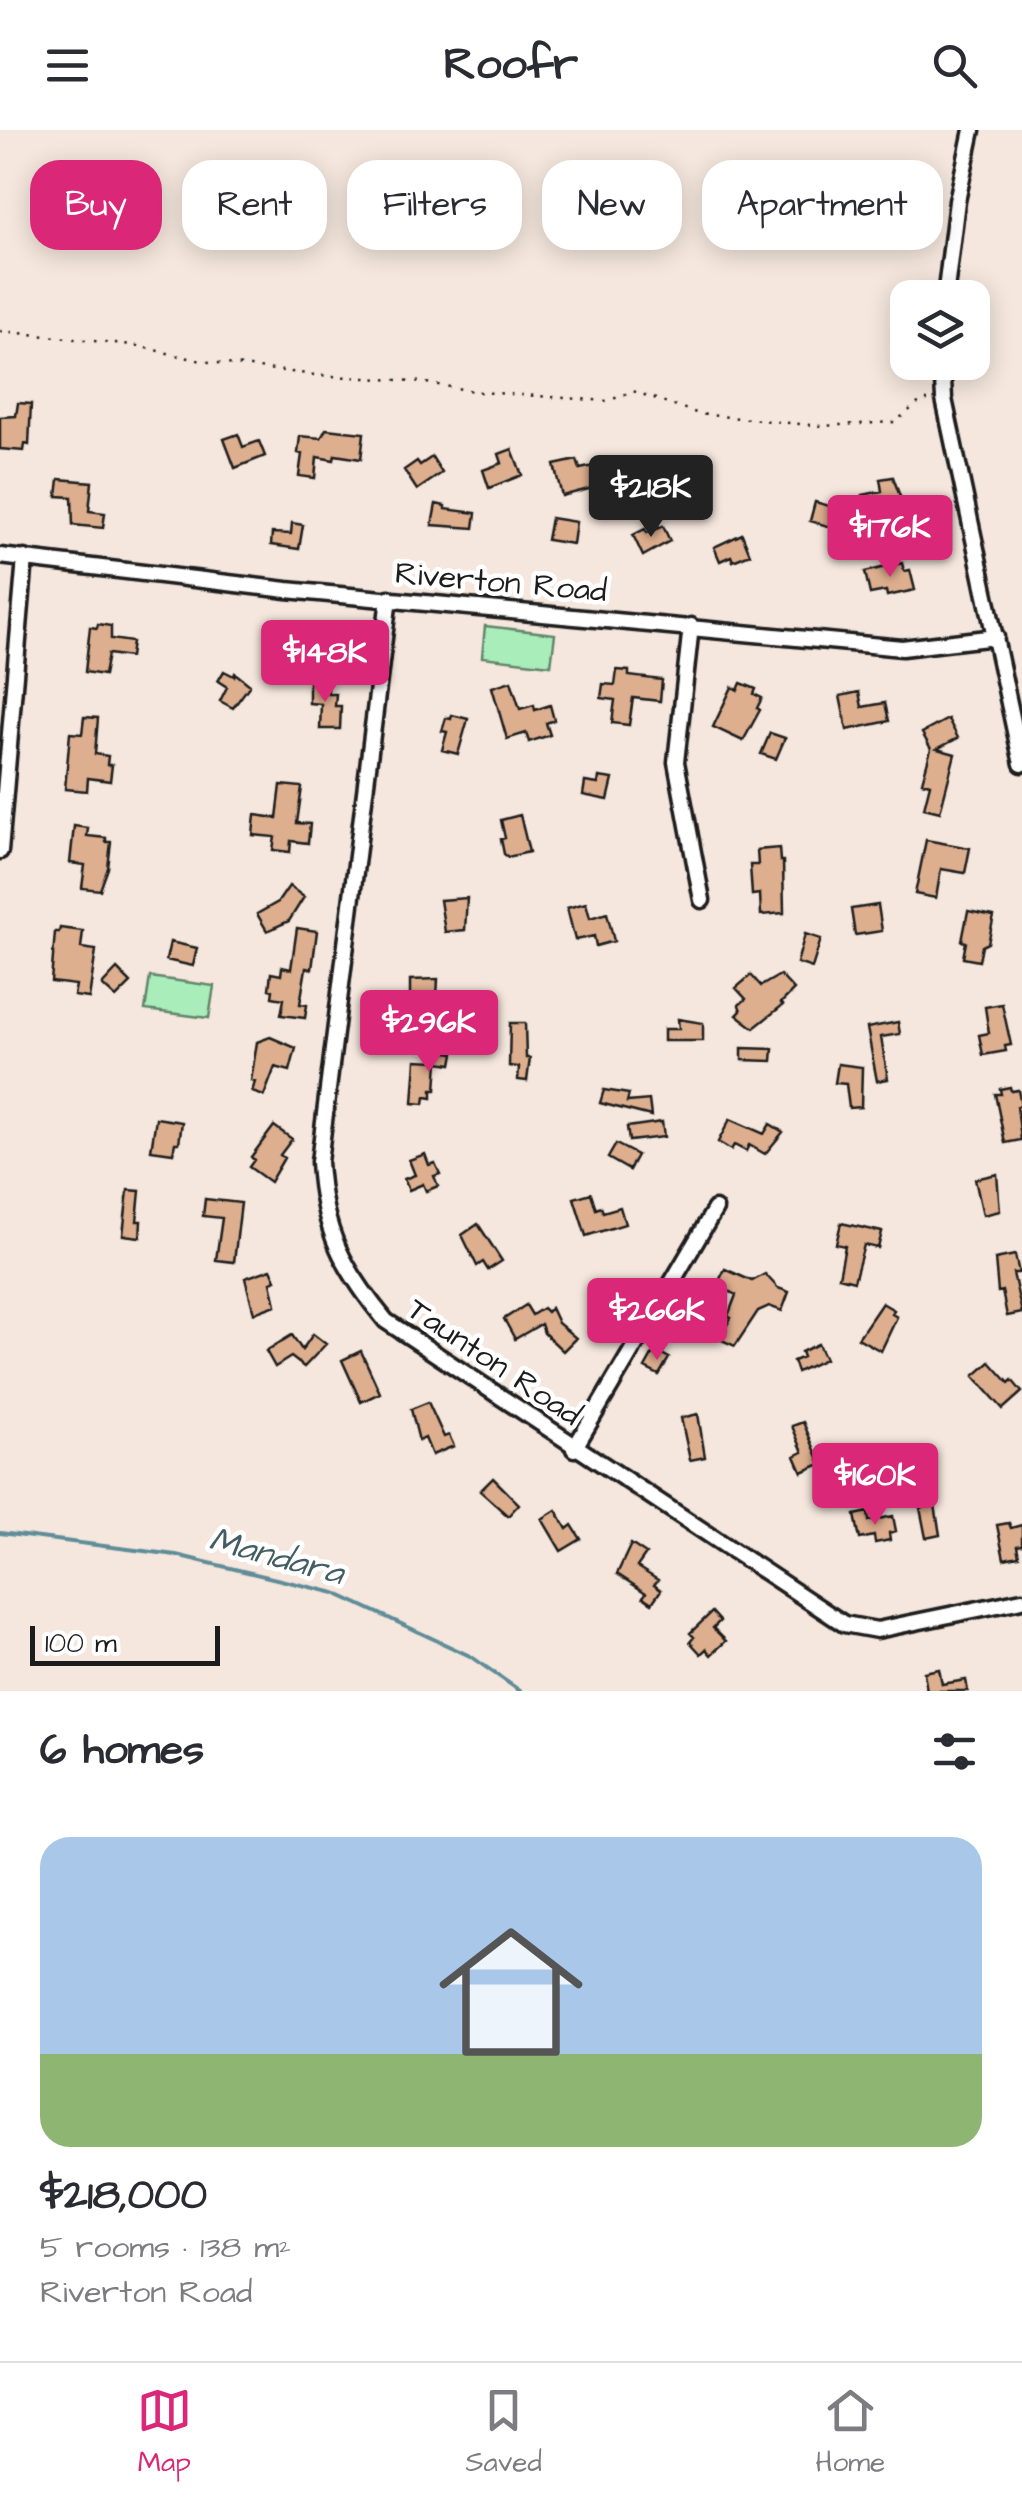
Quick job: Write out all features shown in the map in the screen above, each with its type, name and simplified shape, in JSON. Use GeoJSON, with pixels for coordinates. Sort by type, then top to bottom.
{"type":"FeatureCollection","features":[{"type":"Feature","properties":{"kind":"street"},"geometry":{"type":"LineString","coordinates":[[946,280],[972,130]]}},
{"type":"Feature","properties":{"kind":"street"},"geometry":{"type":"LineString","coordinates":[[943,380],[996,637],[1016,702],[1022,764]]}},
{"type":"Feature","properties":{"kind":"street","name":"Riverton Road"},"geometry":{"type":"LineString","coordinates":[[0,556],[288,590],[902,648],[996,637]]}},
{"type":"Feature","properties":{"kind":"street"},"geometry":{"type":"LineString","coordinates":[[0,849],[25,558]]}},
{"type":"Feature","properties":{"kind":"street","name":"Taunton Road"},"geometry":{"type":"LineString","coordinates":[[389,598],[319,1162],[322,1205],[357,1286],[386,1321],[844,1624],[877,1630],[1022,1600]]}},
{"type":"Feature","properties":{"kind":"street"},"geometry":{"type":"LineString","coordinates":[[691,626],[676,762],[702,900]]}},
{"type":"Feature","properties":{"kind":"street"},"geometry":{"type":"LineString","coordinates":[[574,1448],[715,1208]]}},
{"type":"Feature","properties":{"kind":"path"},"geometry":{"type":"LineString","coordinates":[[0,331],[132,345],[202,362],[414,381],[480,392],[608,402],[633,391],[700,414],[821,426],[895,422],[922,400],[944,399]]}},
{"type":"Feature","properties":{"kind":"green space"},"geometry":{"type":"Polygon","coordinates":[[[485,626],[555,634],[551,665],[482,657],[485,626]]]}},
{"type":"Feature","properties":{"kind":"green space"},"geometry":{"type":"Polygon","coordinates":[[[150,977],[214,986],[209,1018],[145,1010],[150,977]]]}},
{"type":"Feature","properties":{"kind":"building"},"geometry":{"type":"Polygon","coordinates":[[[18,403],[31,404],[29,445],[25,444],[24,451],[0,449],[0,417],[16,416],[18,403]]]}},
{"type":"Feature","properties":{"kind":"building"},"geometry":{"type":"Polygon","coordinates":[[[326,429],[364,433],[361,459],[317,457],[315,478],[299,476],[300,436],[321,438],[326,429]]]}},
{"type":"Feature","properties":{"kind":"building"},"geometry":{"type":"Polygon","coordinates":[[[238,434],[243,447],[259,441],[265,456],[235,468],[224,439],[238,434]]]}},
{"type":"Feature","properties":{"kind":"building"},"geometry":{"type":"Polygon","coordinates":[[[512,449],[522,475],[489,488],[483,470],[502,463],[499,454],[512,449]]]}},
{"type":"Feature","properties":{"kind":"building"},"geometry":{"type":"Polygon","coordinates":[[[432,457],[442,473],[417,490],[404,470],[432,457]]]}},
{"type":"Feature","properties":{"kind":"building"},"geometry":{"type":"Polygon","coordinates":[[[577,460],[580,469],[603,464],[608,484],[562,496],[554,465],[577,460]]]}},
{"type":"Feature","properties":{"kind":"building"},"geometry":{"type":"Polygon","coordinates":[[[893,477],[903,505],[866,512],[863,495],[882,491],[880,479],[893,477]]]}},
{"type":"Feature","properties":{"kind":"building"},"geometry":{"type":"Polygon","coordinates":[[[59,479],[92,482],[89,511],[105,513],[103,528],[73,525],[72,497],[57,496],[59,479]]]}},
{"type":"Feature","properties":{"kind":"building"},"geometry":{"type":"Polygon","coordinates":[[[815,502],[855,513],[849,532],[810,521],[815,502]]]}},
{"type":"Feature","properties":{"kind":"building"},"geometry":{"type":"Polygon","coordinates":[[[436,504],[476,513],[474,528],[432,525],[436,504]]]}},
{"type":"Feature","properties":{"kind":"building"},"geometry":{"type":"Polygon","coordinates":[[[551,518],[576,522],[573,544],[547,540],[551,518]]]}},
{"type":"Feature","properties":{"kind":"building"},"geometry":{"type":"Polygon","coordinates":[[[292,523],[303,525],[299,549],[271,545],[272,533],[291,534],[292,523]]]}},
{"type":"Feature","properties":{"kind":"building"},"geometry":{"type":"Polygon","coordinates":[[[663,526],[670,541],[643,556],[633,535],[663,526]]]}},
{"type":"Feature","properties":{"kind":"building"},"geometry":{"type":"Polygon","coordinates":[[[742,534],[750,554],[720,561],[714,547],[742,534]]]}},
{"type":"Feature","properties":{"kind":"building"},"geometry":{"type":"Polygon","coordinates":[[[902,563],[904,571],[910,570],[915,590],[887,596],[886,591],[870,594],[865,572],[902,563]]]}},
{"type":"Feature","properties":{"kind":"building"},"geometry":{"type":"Polygon","coordinates":[[[98,624],[111,626],[111,639],[132,642],[130,657],[108,654],[104,675],[85,672],[90,627],[97,628],[98,624]]]}},
{"type":"Feature","properties":{"kind":"building"},"geometry":{"type":"Polygon","coordinates":[[[286,628],[295,633],[274,669],[265,664],[286,628]]]}},
{"type":"Feature","properties":{"kind":"building"},"geometry":{"type":"Polygon","coordinates":[[[617,670],[629,671],[629,676],[662,680],[660,701],[633,698],[629,725],[612,723],[615,700],[601,698],[603,684],[615,685],[617,670]]]}},
{"type":"Feature","properties":{"kind":"building"},"geometry":{"type":"Polygon","coordinates":[[[224,671],[234,676],[235,673],[250,685],[233,708],[220,701],[227,687],[218,681],[224,671]]]}},
{"type":"Feature","properties":{"kind":"building"},"geometry":{"type":"Polygon","coordinates":[[[309,681],[328,682],[328,694],[336,694],[335,706],[341,706],[340,729],[320,729],[321,704],[309,703],[309,681]]]}},
{"type":"Feature","properties":{"kind":"building"},"geometry":{"type":"Polygon","coordinates":[[[511,681],[520,709],[550,705],[554,720],[546,723],[550,735],[529,742],[526,733],[507,739],[492,687],[511,681]]]}},
{"type":"Feature","properties":{"kind":"building"},"geometry":{"type":"Polygon","coordinates":[[[741,683],[756,689],[754,694],[762,698],[757,708],[760,710],[743,741],[713,727],[732,687],[738,690],[741,683]]]}},
{"type":"Feature","properties":{"kind":"building"},"geometry":{"type":"Polygon","coordinates":[[[859,692],[862,707],[885,703],[889,721],[847,730],[840,696],[859,692]]]}},
{"type":"Feature","properties":{"kind":"building"},"geometry":{"type":"Polygon","coordinates":[[[452,715],[468,719],[458,754],[442,750],[447,732],[442,731],[446,718],[451,719],[452,715]]]}},
{"type":"Feature","properties":{"kind":"building"},"geometry":{"type":"Polygon","coordinates":[[[84,717],[98,718],[95,754],[108,756],[107,765],[112,765],[110,781],[88,778],[87,791],[65,789],[70,733],[82,734],[84,717]]]}},
{"type":"Feature","properties":{"kind":"building"},"geometry":{"type":"Polygon","coordinates":[[[948,719],[958,738],[937,749],[955,754],[940,812],[924,808],[930,784],[922,782],[931,749],[922,733],[948,719]]]}},
{"type":"Feature","properties":{"kind":"building"},"geometry":{"type":"Polygon","coordinates":[[[770,733],[785,738],[776,759],[761,754],[770,733]]]}},
{"type":"Feature","properties":{"kind":"building"},"geometry":{"type":"Polygon","coordinates":[[[599,777],[613,779],[608,800],[583,795],[585,782],[598,784],[599,777]]]}},
{"type":"Feature","properties":{"kind":"building"},"geometry":{"type":"Polygon","coordinates":[[[281,785],[302,787],[297,823],[310,824],[308,843],[291,841],[290,852],[273,850],[275,837],[253,835],[255,815],[277,818],[281,785]]]}},
{"type":"Feature","properties":{"kind":"building"},"geometry":{"type":"Polygon","coordinates":[[[520,815],[529,852],[508,857],[501,839],[505,838],[501,820],[520,815]]]}},
{"type":"Feature","properties":{"kind":"building"},"geometry":{"type":"Polygon","coordinates":[[[74,826],[88,828],[87,836],[111,842],[100,890],[82,888],[85,865],[70,863],[74,826]]]}},
{"type":"Feature","properties":{"kind":"building"},"geometry":{"type":"Polygon","coordinates":[[[926,840],[970,848],[965,873],[941,869],[936,898],[915,894],[926,840]]]}},
{"type":"Feature","properties":{"kind":"building"},"geometry":{"type":"Polygon","coordinates":[[[779,848],[784,913],[761,915],[760,894],[752,895],[750,865],[758,865],[757,850],[779,848]]]}},
{"type":"Feature","properties":{"kind":"building"},"geometry":{"type":"Polygon","coordinates":[[[289,886],[304,897],[289,921],[267,931],[257,914],[278,902],[289,886]]]}},
{"type":"Feature","properties":{"kind":"building"},"geometry":{"type":"Polygon","coordinates":[[[467,898],[465,930],[445,932],[440,900],[467,898]]]}},
{"type":"Feature","properties":{"kind":"building"},"geometry":{"type":"Polygon","coordinates":[[[586,903],[590,918],[607,913],[614,941],[596,946],[594,936],[575,940],[567,908],[586,903]]]}},
{"type":"Feature","properties":{"kind":"building"},"geometry":{"type":"Polygon","coordinates":[[[878,905],[882,931],[855,935],[851,909],[878,905]]]}},
{"type":"Feature","properties":{"kind":"building"},"geometry":{"type":"Polygon","coordinates":[[[968,911],[994,916],[979,961],[963,958],[968,911]]]}},
{"type":"Feature","properties":{"kind":"building"},"geometry":{"type":"Polygon","coordinates":[[[60,928],[83,931],[81,948],[96,950],[89,998],[74,996],[76,985],[51,982],[55,932],[60,928]]]}},
{"type":"Feature","properties":{"kind":"building"},"geometry":{"type":"Polygon","coordinates":[[[297,928],[317,931],[312,969],[306,968],[300,1004],[307,1005],[305,1018],[281,1015],[284,999],[272,997],[273,990],[269,989],[271,973],[281,975],[282,967],[291,969],[297,928]]]}},
{"type":"Feature","properties":{"kind":"building"},"geometry":{"type":"Polygon","coordinates":[[[805,934],[821,939],[812,968],[797,963],[805,934]]]}},
{"type":"Feature","properties":{"kind":"building"},"geometry":{"type":"Polygon","coordinates":[[[170,942],[197,948],[193,966],[166,960],[170,942]]]}},
{"type":"Feature","properties":{"kind":"building"},"geometry":{"type":"Polygon","coordinates":[[[117,969],[131,983],[116,998],[102,985],[117,969]]]}},
{"type":"Feature","properties":{"kind":"building"},"geometry":{"type":"Polygon","coordinates":[[[751,975],[761,986],[780,975],[794,990],[783,1005],[754,1028],[737,1015],[741,1011],[739,1005],[746,999],[736,988],[751,975]]]}},
{"type":"Feature","properties":{"kind":"building"},"geometry":{"type":"Polygon","coordinates":[[[438,979],[435,1032],[415,1033],[415,998],[410,998],[410,980],[438,979]]]}},
{"type":"Feature","properties":{"kind":"building"},"geometry":{"type":"Polygon","coordinates":[[[1002,1004],[1011,1045],[1005,1046],[1006,1051],[983,1055],[979,1035],[989,1033],[985,1007],[1002,1004]]]}},
{"type":"Feature","properties":{"kind":"building"},"geometry":{"type":"Polygon","coordinates":[[[678,1019],[703,1023],[703,1041],[664,1041],[664,1029],[679,1029],[678,1019]]]}},
{"type":"Feature","properties":{"kind":"building"},"geometry":{"type":"Polygon","coordinates":[[[898,1022],[900,1034],[881,1037],[888,1079],[877,1081],[867,1028],[898,1022]]]}},
{"type":"Feature","properties":{"kind":"building"},"geometry":{"type":"Polygon","coordinates":[[[510,1023],[525,1023],[526,1058],[530,1058],[527,1081],[518,1080],[519,1067],[509,1066],[510,1023]]]}},
{"type":"Feature","properties":{"kind":"building"},"geometry":{"type":"Polygon","coordinates":[[[270,1037],[296,1048],[290,1071],[275,1067],[264,1096],[252,1092],[255,1082],[251,1081],[257,1042],[270,1037]]]}},
{"type":"Feature","properties":{"kind":"building"},"geometry":{"type":"Polygon","coordinates":[[[436,1045],[448,1047],[447,1052],[454,1053],[452,1064],[438,1062],[432,1098],[425,1097],[424,1104],[413,1103],[416,1060],[436,1061],[436,1045]]]}},
{"type":"Feature","properties":{"kind":"building"},"geometry":{"type":"Polygon","coordinates":[[[742,1048],[773,1049],[772,1061],[742,1060],[742,1048]]]}},
{"type":"Feature","properties":{"kind":"building"},"geometry":{"type":"Polygon","coordinates":[[[838,1064],[862,1067],[861,1107],[849,1108],[846,1084],[835,1083],[838,1064]]]}},
{"type":"Feature","properties":{"kind":"building"},"geometry":{"type":"Polygon","coordinates":[[[1010,1087],[1011,1091],[1018,1090],[1021,1140],[1005,1143],[995,1094],[1010,1087]]]}},
{"type":"Feature","properties":{"kind":"building"},"geometry":{"type":"Polygon","coordinates":[[[604,1090],[629,1094],[627,1102],[649,1100],[651,1116],[600,1103],[604,1090]]]}},
{"type":"Feature","properties":{"kind":"building"},"geometry":{"type":"Polygon","coordinates":[[[156,1118],[182,1122],[173,1153],[151,1150],[156,1118]]]}},
{"type":"Feature","properties":{"kind":"building"},"geometry":{"type":"Polygon","coordinates":[[[730,1119],[764,1134],[770,1124],[783,1132],[765,1154],[749,1145],[746,1151],[734,1145],[731,1150],[718,1142],[730,1119]]]}},
{"type":"Feature","properties":{"kind":"building"},"geometry":{"type":"Polygon","coordinates":[[[662,1122],[664,1137],[629,1141],[627,1127],[662,1122]]]}},
{"type":"Feature","properties":{"kind":"building"},"geometry":{"type":"Polygon","coordinates":[[[274,1126],[292,1139],[280,1155],[284,1158],[270,1182],[249,1167],[254,1160],[251,1157],[274,1126]]]}},
{"type":"Feature","properties":{"kind":"building"},"geometry":{"type":"Polygon","coordinates":[[[616,1144],[637,1155],[629,1170],[608,1158],[616,1144]]]}},
{"type":"Feature","properties":{"kind":"building"},"geometry":{"type":"Polygon","coordinates":[[[425,1154],[429,1165],[435,1163],[440,1174],[434,1176],[438,1186],[426,1191],[423,1184],[409,1190],[404,1179],[415,1175],[409,1160],[425,1154]]]}},
{"type":"Feature","properties":{"kind":"building"},"geometry":{"type":"Polygon","coordinates":[[[997,1174],[1000,1211],[983,1215],[975,1179],[997,1174]]]}},
{"type":"Feature","properties":{"kind":"building"},"geometry":{"type":"Polygon","coordinates":[[[128,1190],[140,1191],[140,1237],[123,1235],[128,1190]]]}},
{"type":"Feature","properties":{"kind":"building"},"geometry":{"type":"Polygon","coordinates":[[[591,1193],[596,1209],[601,1207],[603,1212],[620,1207],[625,1224],[586,1236],[574,1198],[591,1193]]]}},
{"type":"Feature","properties":{"kind":"building"},"geometry":{"type":"Polygon","coordinates":[[[205,1199],[241,1203],[234,1262],[216,1260],[222,1218],[203,1216],[205,1199]]]}},
{"type":"Feature","properties":{"kind":"building"},"geometry":{"type":"Polygon","coordinates":[[[841,1223],[882,1232],[878,1248],[864,1245],[854,1281],[839,1277],[845,1246],[836,1244],[841,1223]]]}},
{"type":"Feature","properties":{"kind":"building"},"geometry":{"type":"Polygon","coordinates":[[[478,1224],[502,1261],[488,1270],[483,1262],[477,1266],[462,1235],[478,1224]]]}},
{"type":"Feature","properties":{"kind":"building"},"geometry":{"type":"Polygon","coordinates":[[[1015,1255],[1019,1273],[1013,1273],[1022,1313],[1007,1316],[1002,1291],[998,1292],[995,1259],[1015,1255]]]}},
{"type":"Feature","properties":{"kind":"building"},"geometry":{"type":"Polygon","coordinates":[[[271,1269],[276,1280],[271,1282],[276,1305],[254,1313],[245,1278],[271,1269]]]}},
{"type":"Feature","properties":{"kind":"building"},"geometry":{"type":"Polygon","coordinates":[[[725,1269],[752,1281],[765,1274],[778,1288],[789,1292],[782,1311],[769,1306],[758,1311],[735,1346],[719,1339],[731,1318],[728,1316],[736,1295],[717,1285],[725,1269]]]}},
{"type":"Feature","properties":{"kind":"building"},"geometry":{"type":"Polygon","coordinates":[[[882,1303],[894,1310],[892,1314],[897,1317],[881,1351],[858,1338],[882,1303]]]}},
{"type":"Feature","properties":{"kind":"building"},"geometry":{"type":"Polygon","coordinates":[[[526,1305],[532,1315],[551,1308],[558,1323],[576,1338],[563,1351],[544,1333],[541,1324],[515,1339],[504,1319],[526,1305]]]}},
{"type":"Feature","properties":{"kind":"building"},"geometry":{"type":"Polygon","coordinates":[[[313,1334],[326,1344],[304,1367],[291,1357],[275,1367],[266,1351],[292,1335],[302,1350],[313,1334]]]}},
{"type":"Feature","properties":{"kind":"building"},"geometry":{"type":"Polygon","coordinates":[[[818,1344],[825,1359],[797,1372],[793,1361],[818,1344]]]}},
{"type":"Feature","properties":{"kind":"building"},"geometry":{"type":"Polygon","coordinates":[[[655,1350],[669,1358],[659,1375],[645,1368],[655,1350]]]}},
{"type":"Feature","properties":{"kind":"building"},"geometry":{"type":"Polygon","coordinates":[[[361,1351],[380,1393],[361,1402],[342,1360],[361,1351]]]}},
{"type":"Feature","properties":{"kind":"building"},"geometry":{"type":"Polygon","coordinates":[[[990,1362],[1022,1392],[1003,1409],[974,1376],[990,1362]]]}},
{"type":"Feature","properties":{"kind":"building"},"geometry":{"type":"Polygon","coordinates":[[[428,1402],[444,1437],[449,1435],[454,1446],[432,1455],[425,1438],[419,1441],[411,1409],[428,1402]]]}},
{"type":"Feature","properties":{"kind":"building"},"geometry":{"type":"Polygon","coordinates":[[[698,1414],[705,1457],[690,1460],[681,1418],[698,1414]]]}},
{"type":"Feature","properties":{"kind":"building"},"geometry":{"type":"Polygon","coordinates":[[[803,1422],[821,1464],[802,1472],[795,1456],[803,1452],[792,1426],[803,1422]]]}},
{"type":"Feature","properties":{"kind":"building"},"geometry":{"type":"Polygon","coordinates":[[[493,1478],[519,1504],[508,1516],[480,1491],[493,1478]]]}},
{"type":"Feature","properties":{"kind":"building"},"geometry":{"type":"Polygon","coordinates":[[[935,1505],[940,1535],[926,1538],[920,1508],[935,1505]]]}},
{"type":"Feature","properties":{"kind":"building"},"geometry":{"type":"Polygon","coordinates":[[[556,1510],[567,1529],[572,1525],[581,1539],[561,1551],[542,1519],[556,1510]]]}},
{"type":"Feature","properties":{"kind":"building"},"geometry":{"type":"Polygon","coordinates":[[[868,1512],[869,1521],[893,1516],[896,1531],[889,1533],[890,1540],[875,1543],[874,1536],[860,1539],[855,1515],[868,1512]]]}},
{"type":"Feature","properties":{"kind":"building"},"geometry":{"type":"Polygon","coordinates":[[[1009,1523],[1011,1528],[1022,1525],[1022,1545],[1017,1546],[1019,1556],[1004,1559],[997,1525],[1009,1523]]]}},
{"type":"Feature","properties":{"kind":"building"},"geometry":{"type":"Polygon","coordinates":[[[631,1544],[646,1554],[637,1567],[658,1580],[654,1585],[661,1590],[652,1603],[643,1597],[646,1593],[617,1574],[631,1544]]]}},
{"type":"Feature","properties":{"kind":"building"},"geometry":{"type":"Polygon","coordinates":[[[712,1612],[720,1621],[713,1628],[726,1641],[711,1655],[706,1649],[701,1654],[690,1642],[694,1637],[690,1633],[712,1612]]]}},
{"type":"Feature","properties":{"kind":"building"},"geometry":{"type":"Polygon","coordinates":[[[939,1669],[942,1684],[966,1680],[968,1691],[927,1691],[924,1672],[939,1669]]]}},
{"type":"Feature","properties":{"kind":"waterway","name":"Mandara"},"geometry":{"type":"LineString","coordinates":[[0,1533],[176,1555],[335,1593],[470,1656],[520,1691]]}}]}
